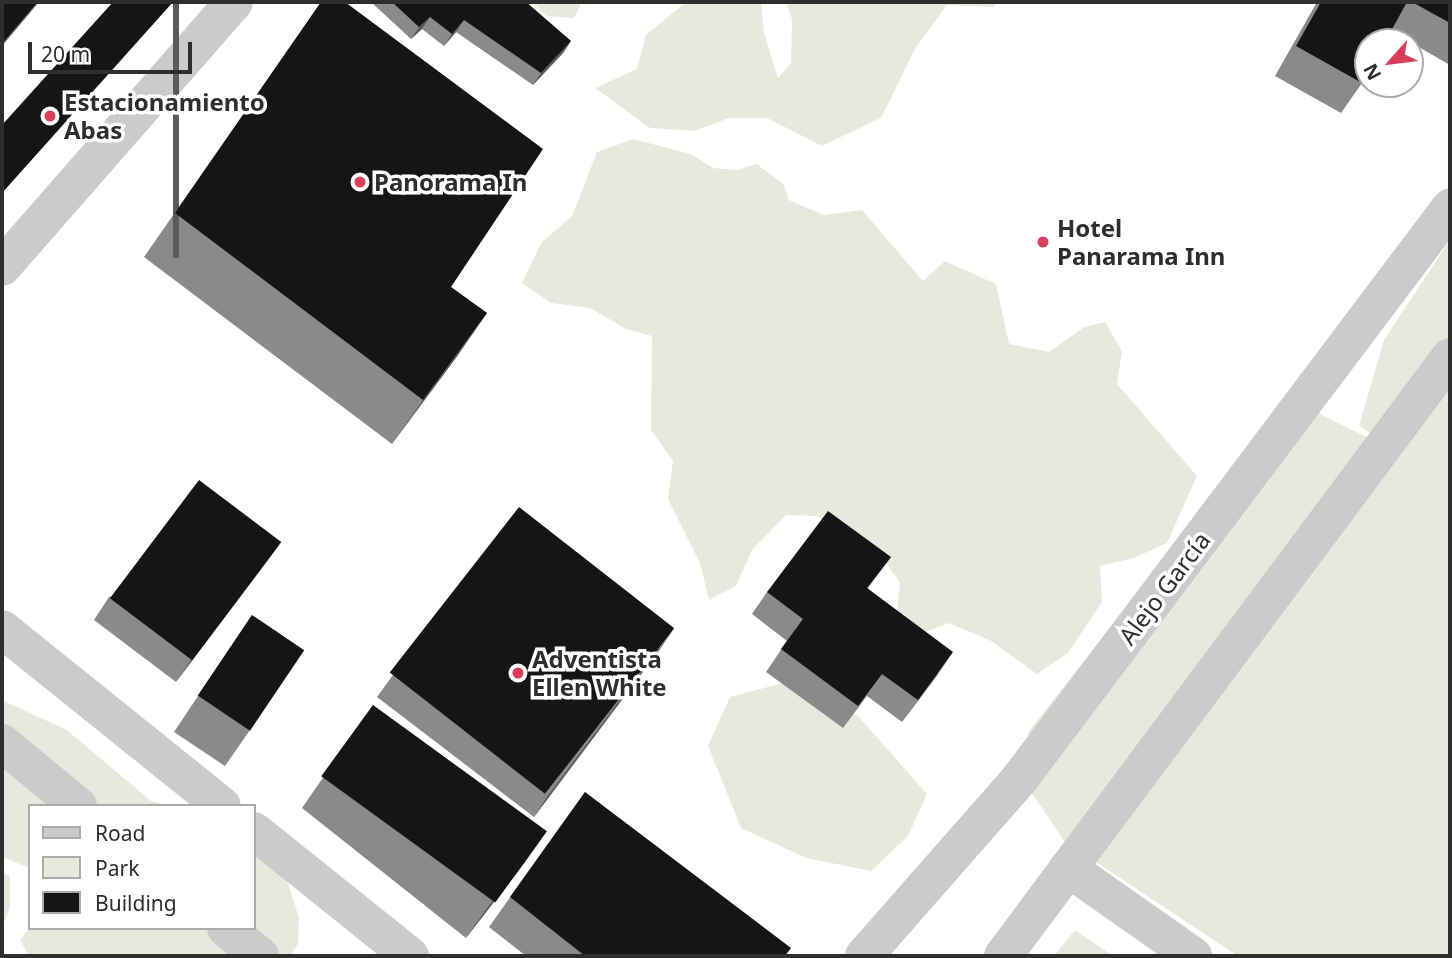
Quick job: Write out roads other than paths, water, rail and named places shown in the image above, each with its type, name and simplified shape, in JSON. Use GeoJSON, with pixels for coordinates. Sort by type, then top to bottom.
{"type":"FeatureCollection","features":[{"type":"Feature","properties":{"kind":"street"},"geometry":{"type":"LineString","coordinates":[[2,267],[234,2]]}},
{"type":"Feature","properties":{"kind":"street","name":"Alejo García"},"geometry":{"type":"LineString","coordinates":[[864,956],[1021,777],[1450,208]]}},
{"type":"Feature","properties":{"kind":"street"},"geometry":{"type":"LineString","coordinates":[[1003,956],[1450,357]]}},
{"type":"Feature","properties":{"kind":"street"},"geometry":{"type":"LineString","coordinates":[[2,629],[220,804]]}},
{"type":"Feature","properties":{"kind":"street"},"geometry":{"type":"LineString","coordinates":[[2,743],[76,804]]}},
{"type":"Feature","properties":{"kind":"street"},"geometry":{"type":"LineString","coordinates":[[256,833],[410,956]]}},
{"type":"Feature","properties":{"kind":"street"},"geometry":{"type":"LineString","coordinates":[[1068,868],[1193,956]]}},
{"type":"Feature","properties":{"kind":"street"},"geometry":{"type":"LineString","coordinates":[[228,930],[260,956]]}},
{"type":"Feature","properties":{"kind":"place","name":"Estacionamiento Abas"},"geometry":{"type":"Point","coordinates":[50,116]}},
{"type":"Feature","properties":{"kind":"place","name":"Panorama In"},"geometry":{"type":"Point","coordinates":[360,182]}},
{"type":"Feature","properties":{"kind":"place","name":"Hotel Panarama Inn"},"geometry":{"type":"Point","coordinates":[1043,242]}},
{"type":"Feature","properties":{"kind":"place","name":"Adventista Ellen White"},"geometry":{"type":"Point","coordinates":[518,673]}}]}
